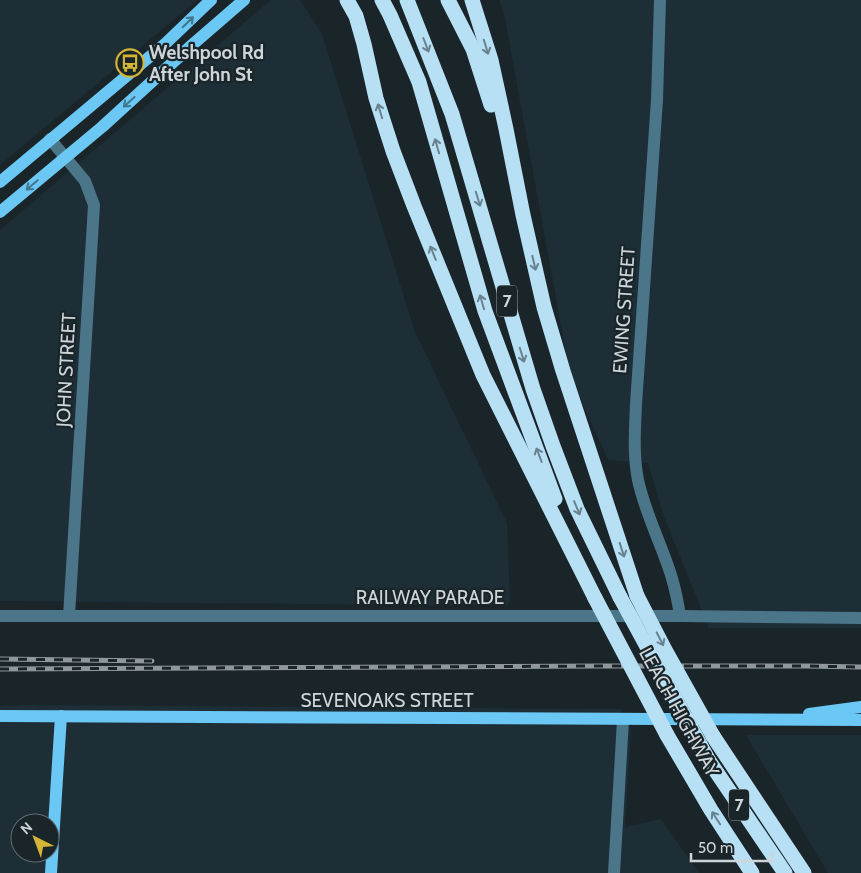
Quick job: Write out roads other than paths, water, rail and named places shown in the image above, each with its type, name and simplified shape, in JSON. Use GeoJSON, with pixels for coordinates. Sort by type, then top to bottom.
{"type":"FeatureCollection","features":[{"type":"Feature","properties":{"kind":"highway","name":"7"},"geometry":{"type":"LineString","coordinates":[[347,0],[356,16],[376,98],[393,151],[482,375],[580,566]]}},
{"type":"Feature","properties":{"kind":"highway","name":"7"},"geometry":{"type":"LineString","coordinates":[[382,0],[419,82],[485,311],[580,566]]}},
{"type":"Feature","properties":{"kind":"highway","name":"7"},"geometry":{"type":"LineString","coordinates":[[407,0],[452,114],[530,381],[577,509],[620,597],[709,761],[786,873]]}},
{"type":"Feature","properties":{"kind":"highway"},"geometry":{"type":"LineString","coordinates":[[448,0],[473,49],[523,215]]}},
{"type":"Feature","properties":{"kind":"highway"},"geometry":{"type":"LineString","coordinates":[[472,0],[491,60],[544,307],[637,596],[713,736],[804,873]]}},
{"type":"Feature","properties":{"kind":"highway","name":"LEACH HIGHWAY"},"geometry":{"type":"LineString","coordinates":[[580,566],[667,735],[711,810],[752,873]]}},
{"type":"Feature","properties":{"kind":"highway"},"geometry":{"type":"LineString","coordinates":[[727,757],[786,873]]}},
{"type":"Feature","properties":{"kind":"main road"},"geometry":{"type":"LineString","coordinates":[[0,182],[166,43],[211,0]]}},
{"type":"Feature","properties":{"kind":"main road"},"geometry":{"type":"LineString","coordinates":[[0,212],[102,127],[244,0]]}},
{"type":"Feature","properties":{"kind":"main road","name":"SEVENOAKS STREET"},"geometry":{"type":"LineString","coordinates":[[774,720],[861,707]]}},
{"type":"Feature","properties":{"kind":"main road","name":"SEVENOAKS STREET"},"geometry":{"type":"LineString","coordinates":[[0,716],[861,720]]}},
{"type":"Feature","properties":{"kind":"main road"},"geometry":{"type":"LineString","coordinates":[[52,873],[61,716]]}},
{"type":"Feature","properties":{"kind":"street","name":"EWING STREET"},"geometry":{"type":"LineString","coordinates":[[660,0],[657,100],[636,404],[635,452],[638,479],[644,503],[671,575],[680,616]]}},
{"type":"Feature","properties":{"kind":"street","name":"JOHN STREET"},"geometry":{"type":"LineString","coordinates":[[50,140],[85,181],[94,205],[69,616]]}},
{"type":"Feature","properties":{"kind":"street","name":"RAILWAY PARADE"},"geometry":{"type":"LineString","coordinates":[[0,616],[680,616],[861,618]]}},
{"type":"Feature","properties":{"kind":"street"},"geometry":{"type":"LineString","coordinates":[[614,873],[623,720]]}},
{"type":"Feature","properties":{"kind":"railway"},"geometry":{"type":"LineString","coordinates":[[0,659],[152,661]]}},
{"type":"Feature","properties":{"kind":"railway"},"geometry":{"type":"LineString","coordinates":[[0,669],[598,666],[861,667]]}},
{"type":"Feature","properties":{"kind":"place","name":"Welshpool Rd After John St"},"geometry":{"type":"Point","coordinates":[130,63]}}]}
